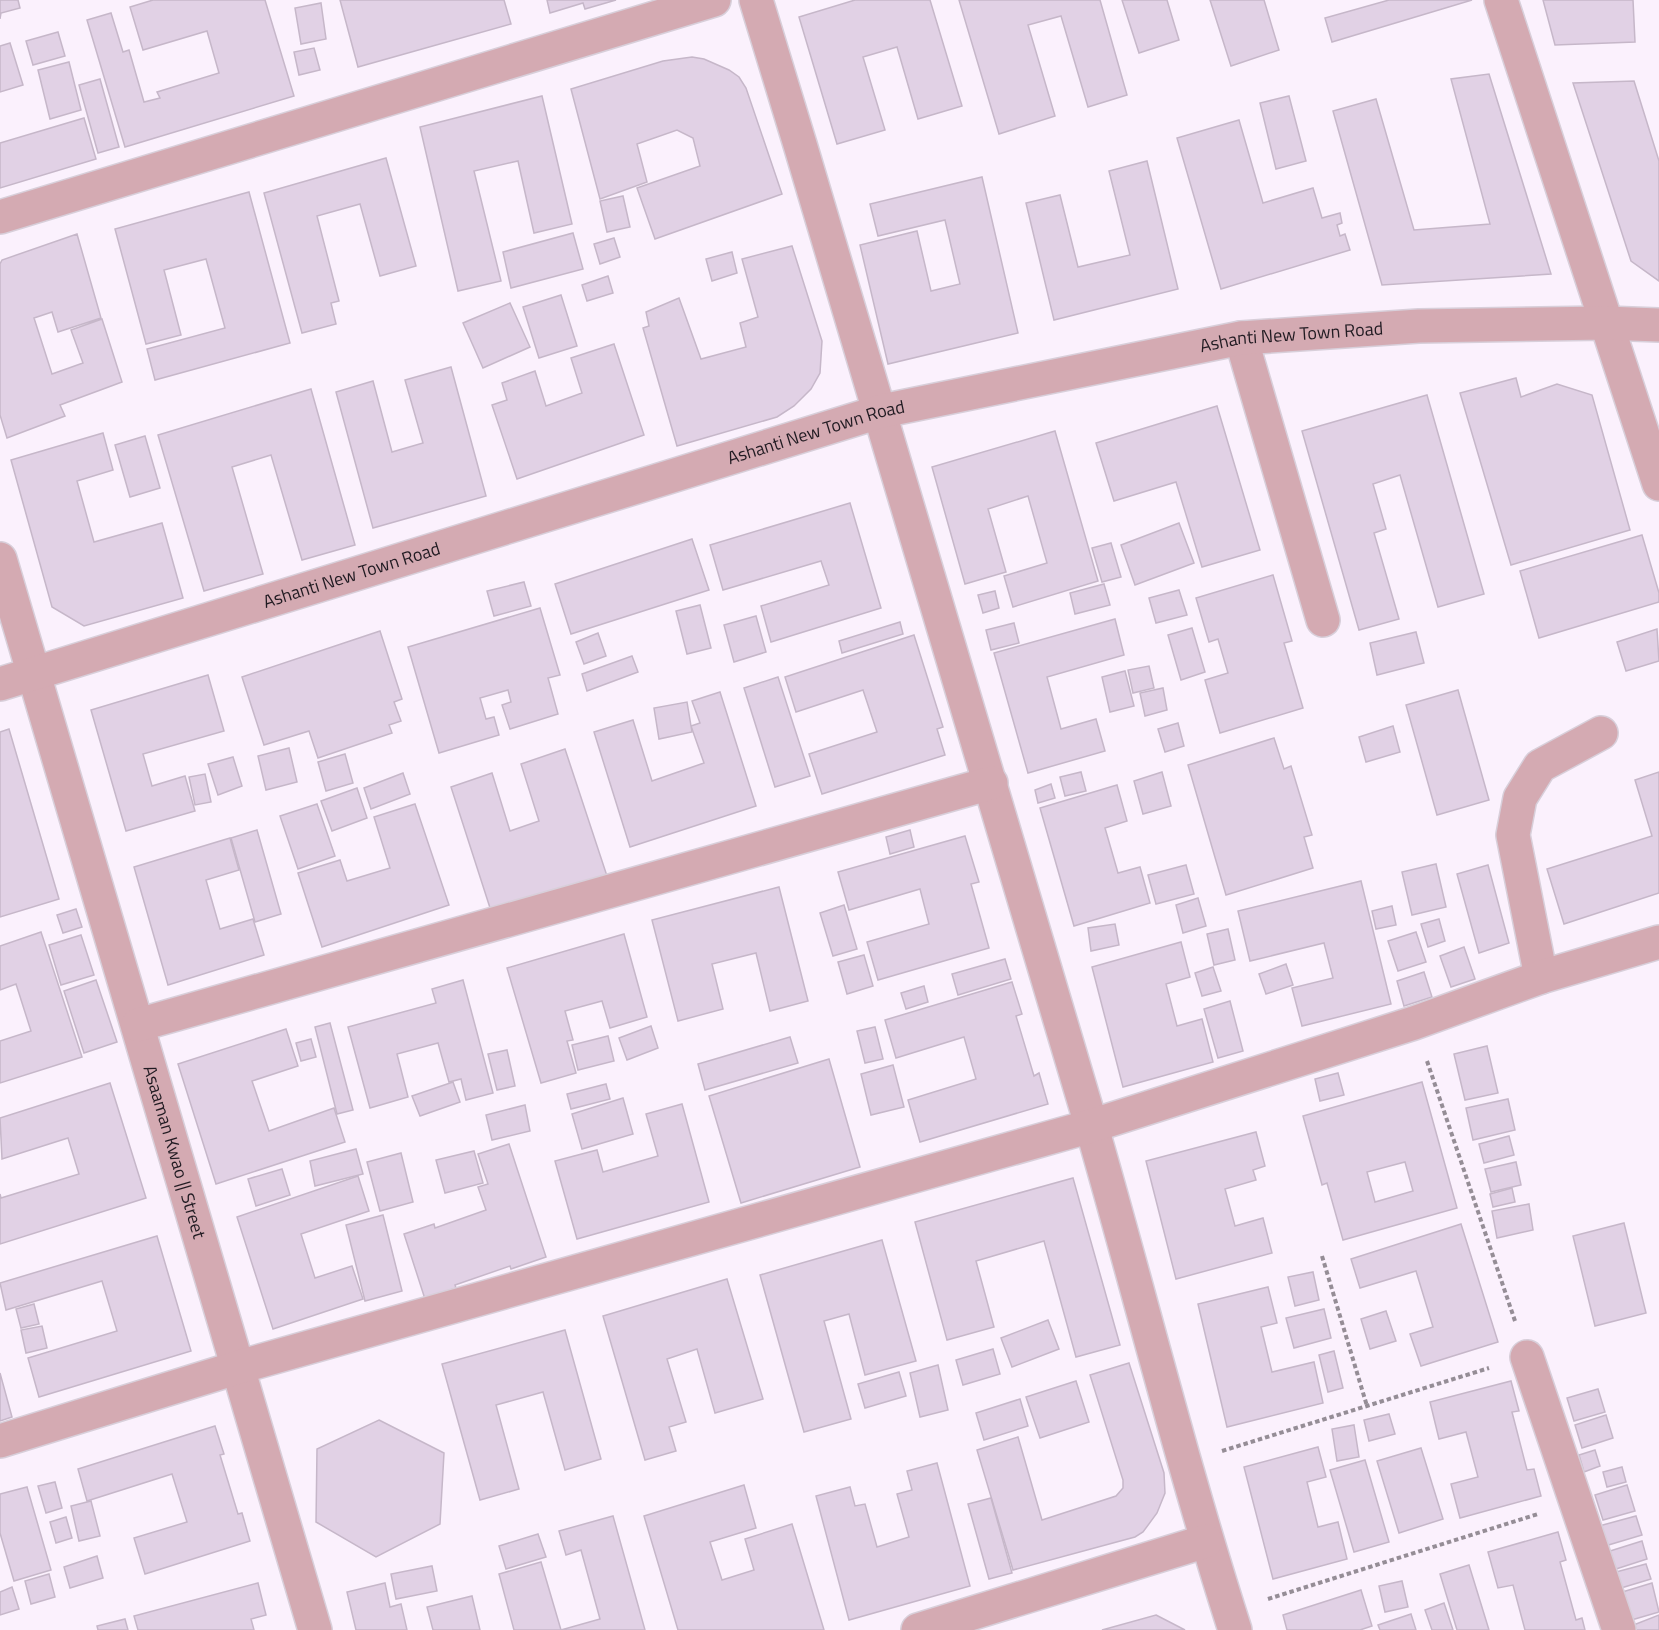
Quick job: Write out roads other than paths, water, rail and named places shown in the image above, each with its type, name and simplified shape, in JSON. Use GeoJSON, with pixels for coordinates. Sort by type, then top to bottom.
{"type":"FeatureCollection","features":[{"type":"Feature","properties":{"kind":"street"},"geometry":{"type":"LineString","coordinates":[[0,217],[714,0]]}},
{"type":"Feature","properties":{"kind":"street"},"geometry":{"type":"LineString","coordinates":[[756,0],[882,411],[1091,1126],[1206,1541],[1232,1621]]}},
{"type":"Feature","properties":{"kind":"street"},"geometry":{"type":"LineString","coordinates":[[1501,0],[1659,484]]}},
{"type":"Feature","properties":{"kind":"street","name":"Ashanti New Town Road"},"geometry":{"type":"LineString","coordinates":[[0,684],[882,411],[1241,339],[1419,326],[1605,323],[1659,325]]}},
{"type":"Feature","properties":{"kind":"street"},"geometry":{"type":"LineString","coordinates":[[1241,339],[1323,620]]}},
{"type":"Feature","properties":{"kind":"street","name":"Asaaman Kwao || Street"},"geometry":{"type":"LineString","coordinates":[[0,559],[315,1630]]}},
{"type":"Feature","properties":{"kind":"street"},"geometry":{"type":"LineString","coordinates":[[1541,977],[1514,835],[1520,798],[1540,766],[1601,733]]}},
{"type":"Feature","properties":{"kind":"street"},"geometry":{"type":"LineString","coordinates":[[138,1025],[991,783]]}},
{"type":"Feature","properties":{"kind":"street"},"geometry":{"type":"LineString","coordinates":[[0,1441],[239,1368],[1091,1126],[1414,1023],[1541,977],[1659,942]]}},
{"type":"Feature","properties":{"kind":"street"},"geometry":{"type":"LineString","coordinates":[[1527,1357],[1619,1630]]}},
{"type":"Feature","properties":{"kind":"street"},"geometry":{"type":"LineString","coordinates":[[918,1630],[1206,1541]]}}]}
